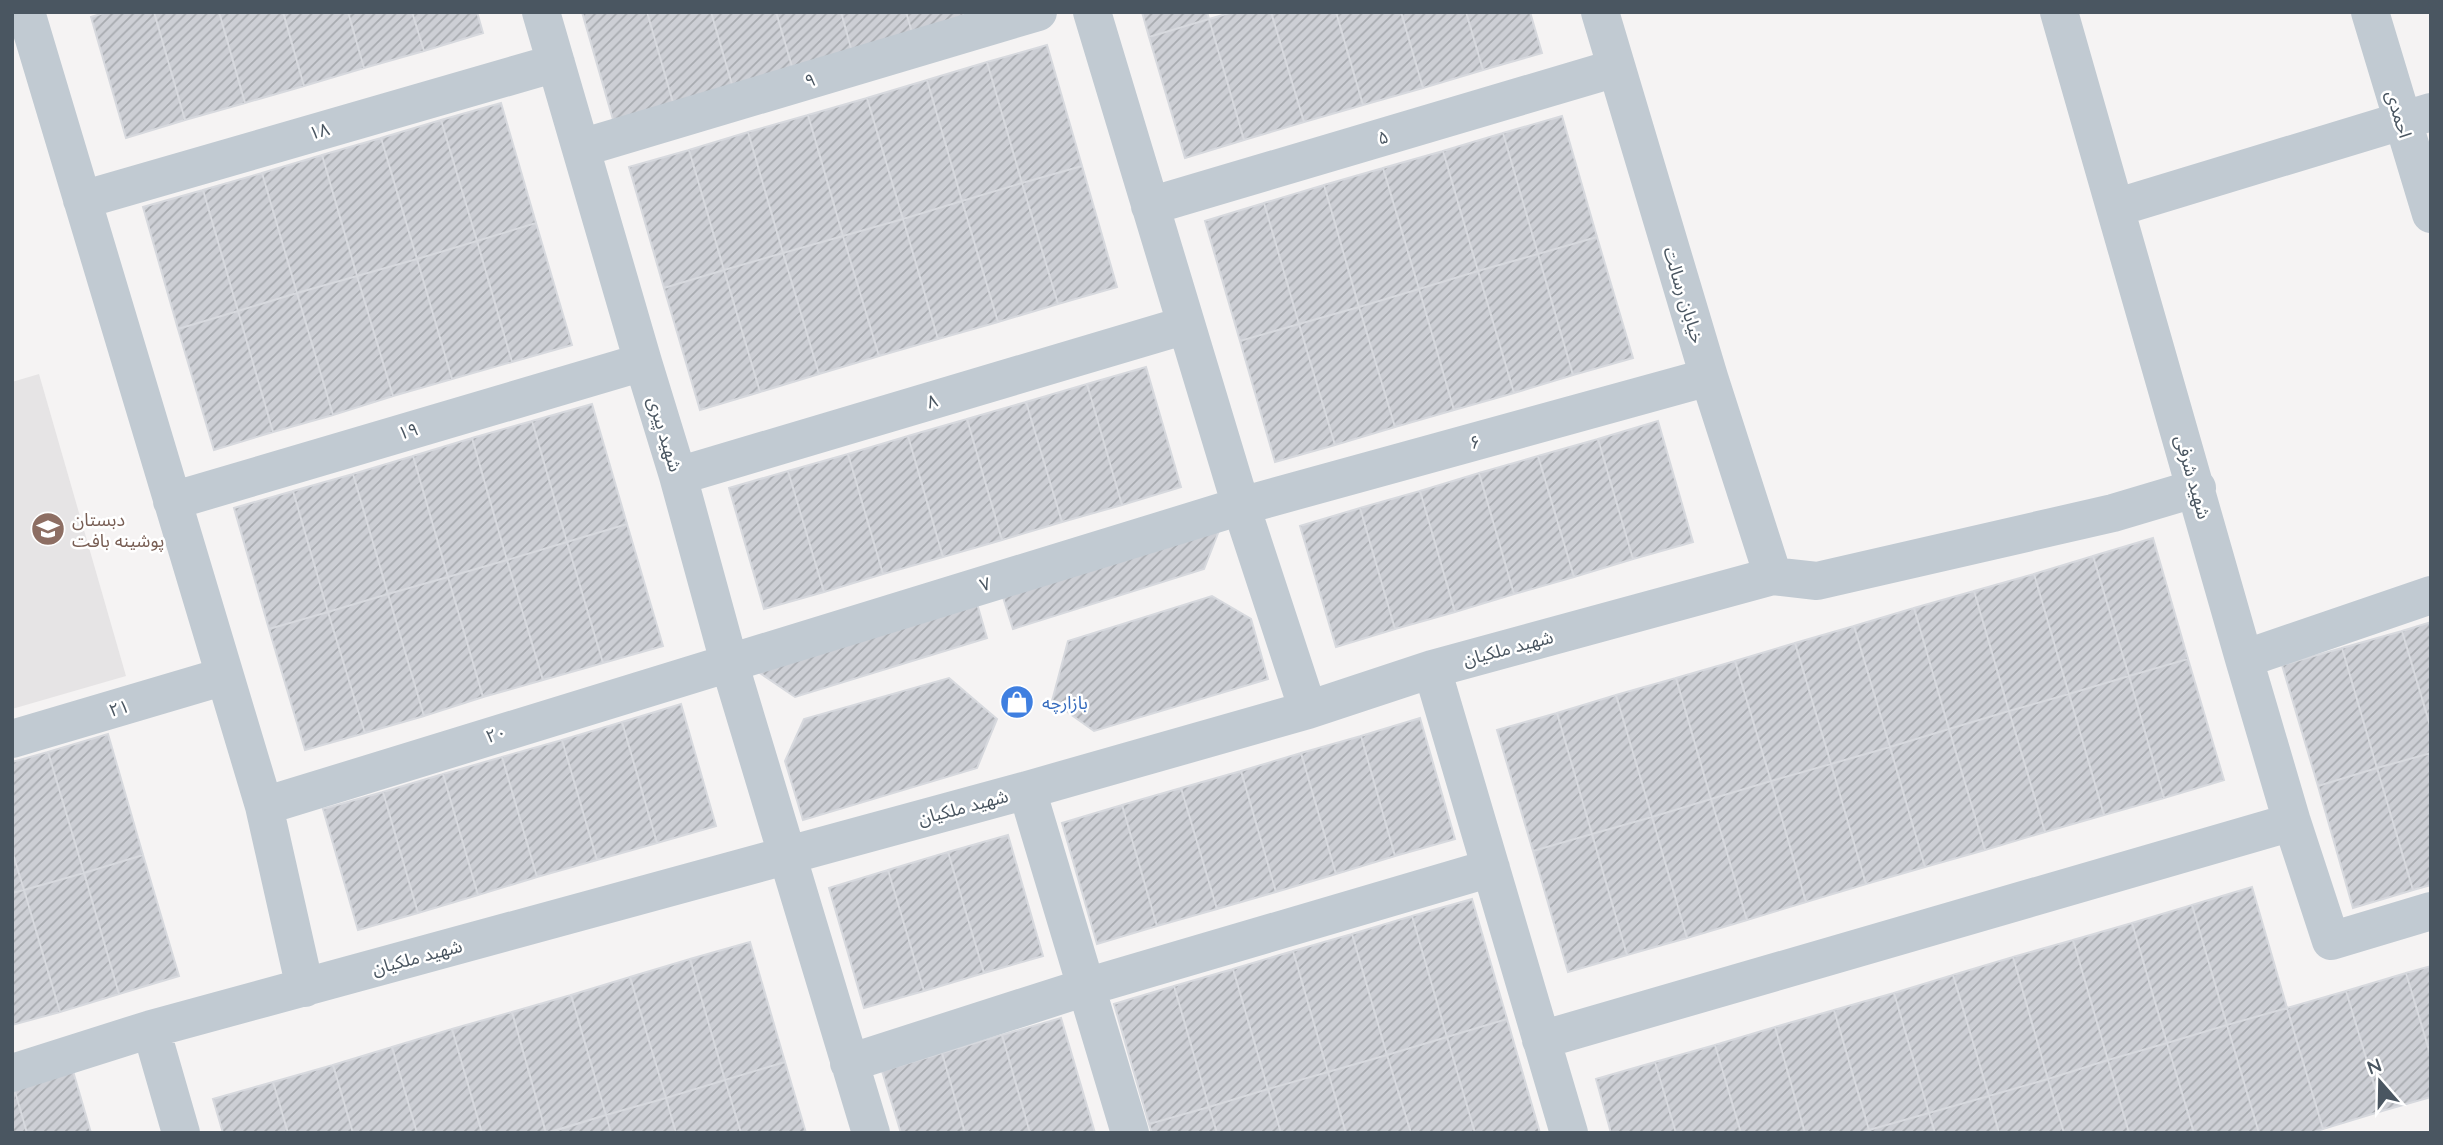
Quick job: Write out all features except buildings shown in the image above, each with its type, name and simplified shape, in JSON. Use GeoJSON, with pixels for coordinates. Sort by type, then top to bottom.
{"type":"FeatureCollection","features":[{"type":"Feature","properties":{"kind":"street"},"geometry":{"type":"LineString","coordinates":[[26,12],[264,806],[305,988]]}},
{"type":"Feature","properties":{"kind":"street","name":"شهید پیری"},"geometry":{"type":"LineString","coordinates":[[541,12],[678,476],[786,856],[871,1133]]}},
{"type":"Feature","properties":{"kind":"street","name":"۹"},"geometry":{"type":"LineString","coordinates":[[581,148],[1038,12]]}},
{"type":"Feature","properties":{"kind":"street"},"geometry":{"type":"LineString","coordinates":[[1091,12],[1241,506],[1308,710]]}},
{"type":"Feature","properties":{"kind":"street","name":"خیابان رسالت"},"geometry":{"type":"LineString","coordinates":[[1600,12],[1709,377],[1773,576]]}},
{"type":"Feature","properties":{"kind":"street","name":"شهید شرفی"},"geometry":{"type":"LineString","coordinates":[[2059,12],[2244,659],[2292,822],[2331,941],[2431,911]]}},
{"type":"Feature","properties":{"kind":"street","name":"احمدی"},"geometry":{"type":"LineString","coordinates":[[2370,12],[2416,116],[2431,214]]}},
{"type":"Feature","properties":{"kind":"street","name":"۱۸"},"geometry":{"type":"LineString","coordinates":[[82,200],[556,63]]}},
{"type":"Feature","properties":{"kind":"street","name":"۵"},"geometry":{"type":"LineString","coordinates":[[1150,205],[1616,68]]}},
{"type":"Feature","properties":{"kind":"street"},"geometry":{"type":"LineString","coordinates":[[2115,208],[2416,116]]}},
{"type":"Feature","properties":{"kind":"street","name":"۸"},"geometry":{"type":"LineString","coordinates":[[678,476],[1186,325]]}},
{"type":"Feature","properties":{"kind":"street","name":"۱۹"},"geometry":{"type":"LineString","coordinates":[[172,500],[643,362]]}},
{"type":"Feature","properties":{"kind":"street","name":"۶"},"geometry":{"type":"LineString","coordinates":[[1241,506],[1709,377]]}},
{"type":"Feature","properties":{"kind":"street"},"geometry":{"type":"LineString","coordinates":[[1773,576],[1817,581],[2099,516],[2197,488]]}},
{"type":"Feature","properties":{"kind":"street","name":"۷"},"geometry":{"type":"LineString","coordinates":[[729,662],[1241,506]]}},
{"type":"Feature","properties":{"kind":"street","name":"شهید ملکیان"},"geometry":{"type":"LineString","coordinates":[[12,1073],[151,1029],[1027,790],[1308,710],[1432,669],[1773,576]]}},
{"type":"Feature","properties":{"kind":"street"},"geometry":{"type":"LineString","coordinates":[[2244,659],[2431,595]]}},
{"type":"Feature","properties":{"kind":"street","name":"۲۰"},"geometry":{"type":"LineString","coordinates":[[264,806],[729,662]]}},
{"type":"Feature","properties":{"kind":"street"},"geometry":{"type":"LineString","coordinates":[[1432,669],[1569,1133]]}},
{"type":"Feature","properties":{"kind":"street","name":"۲۱"},"geometry":{"type":"LineString","coordinates":[[12,739],[225,676]]}},
{"type":"Feature","properties":{"kind":"street"},"geometry":{"type":"LineString","coordinates":[[1027,790],[1130,1133]]}},
{"type":"Feature","properties":{"kind":"street"},"geometry":{"type":"LineString","coordinates":[[1541,1041],[2292,822]]}},
{"type":"Feature","properties":{"kind":"street"},"geometry":{"type":"LineString","coordinates":[[849,1063],[1086,986],[1491,869]]}},
{"type":"Feature","properties":{"kind":"street"},"geometry":{"type":"LineString","coordinates":[[151,1029],[181,1133]]}},
{"type":"Feature","properties":{"kind":"shaded area","name":"دبستان پوشینه بافت"},"geometry":{"type":"Polygon","coordinates":[[[39,374],[126,676],[12,709],[12,382],[39,374]]]}},
{"type":"Feature","properties":{"kind":"place","name":"دبستان پوشینه بافت"},"geometry":{"type":"Point","coordinates":[48,529]}},
{"type":"Feature","properties":{"kind":"place","name":"بازارچه"},"geometry":{"type":"Point","coordinates":[1017,702]}}]}
